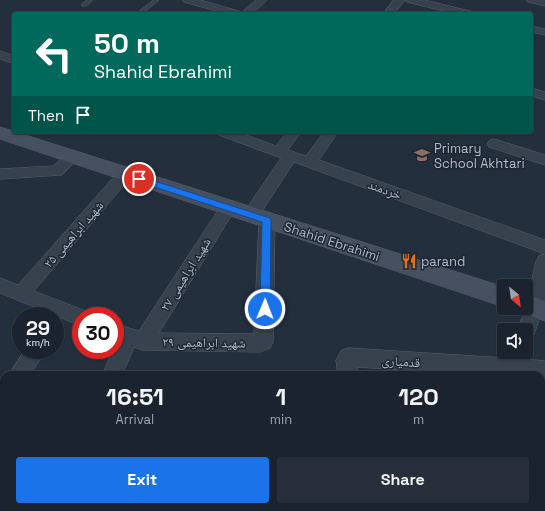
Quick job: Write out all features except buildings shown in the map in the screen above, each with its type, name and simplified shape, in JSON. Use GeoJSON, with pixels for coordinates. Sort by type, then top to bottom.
{"type":"FeatureCollection","features":[{"type":"Feature","properties":{"kind":"street"},"geometry":{"type":"LineString","coordinates":[[190,0],[232,12]]}},
{"type":"Feature","properties":{"kind":"street"},"geometry":{"type":"LineString","coordinates":[[248,12],[262,0]]}},
{"type":"Feature","properties":{"kind":"street"},"geometry":{"type":"LineString","coordinates":[[390,12],[400,0]]}},
{"type":"Feature","properties":{"kind":"street"},"geometry":{"type":"LineString","coordinates":[[412,0],[462,12]]}},
{"type":"Feature","properties":{"kind":"street"},"geometry":{"type":"LineString","coordinates":[[532,0],[545,3]]}},
{"type":"Feature","properties":{"kind":"street"},"geometry":{"type":"LineString","coordinates":[[533,29],[545,32]]}},
{"type":"Feature","properties":{"kind":"street"},"geometry":{"type":"LineString","coordinates":[[533,93],[545,96]]}},
{"type":"Feature","properties":{"kind":"street","name":"Shahid Ebrahimi"},"geometry":{"type":"LineString","coordinates":[[0,133],[497,295]]}},
{"type":"Feature","properties":{"kind":"street","name":"خردمند"},"geometry":{"type":"LineString","coordinates":[[230,134],[545,247]]}},
{"type":"Feature","properties":{"kind":"street"},"geometry":{"type":"LineString","coordinates":[[259,218],[293,134]]}},
{"type":"Feature","properties":{"kind":"street"},"geometry":{"type":"LineString","coordinates":[[310,162],[330,134]]}},
{"type":"Feature","properties":{"kind":"street"},"geometry":{"type":"LineString","coordinates":[[494,144],[545,160]]}},
{"type":"Feature","properties":{"kind":"street"},"geometry":{"type":"LineString","coordinates":[[0,174],[57,171],[73,157]]}},
{"type":"Feature","properties":{"kind":"street","name":"شهید ابراهیمی ۲۵"},"geometry":{"type":"LineString","coordinates":[[21,294],[125,174]]}},
{"type":"Feature","properties":{"kind":"street","name":"شهید ابراهیمی ۲۷"},"geometry":{"type":"LineString","coordinates":[[114,371],[129,337],[228,208]]}},
{"type":"Feature","properties":{"kind":"street","name":"شهید ابراهیمی ۲۹"},"geometry":{"type":"LineString","coordinates":[[129,337],[263,342],[259,218]]}},
{"type":"Feature","properties":{"kind":"street"},"geometry":{"type":"LineString","coordinates":[[529,323],[535,307],[545,261]]}},
{"type":"Feature","properties":{"kind":"street"},"geometry":{"type":"LineString","coordinates":[[0,286],[21,294],[43,307]]}},
{"type":"Feature","properties":{"kind":"street","name":"قدمیاری"},"geometry":{"type":"LineString","coordinates":[[347,371],[346,360],[348,357],[492,371],[515,360],[545,370]]}},
{"type":"Feature","properties":{"kind":"street"},"geometry":{"type":"LineString","coordinates":[[22,371],[30,359]]}},
{"type":"Feature","properties":{"kind":"lane"},"geometry":{"type":"LineString","coordinates":[[84,5],[91,0]]}},
{"type":"Feature","properties":{"kind":"lane"},"geometry":{"type":"LineString","coordinates":[[142,12],[157,0]]}},
{"type":"Feature","properties":{"kind":"place","name":"Primary School Akhtari"},"geometry":{"type":"Point","coordinates":[422,155]}},
{"type":"Feature","properties":{"kind":"place","name":"parand"},"geometry":{"type":"Point","coordinates":[409,261]}},
{"type":"Feature","properties":{"kind":"route"},"geometry":{"type":"LineString","coordinates":[[139,179],[267,220],[265,309]]}}]}
